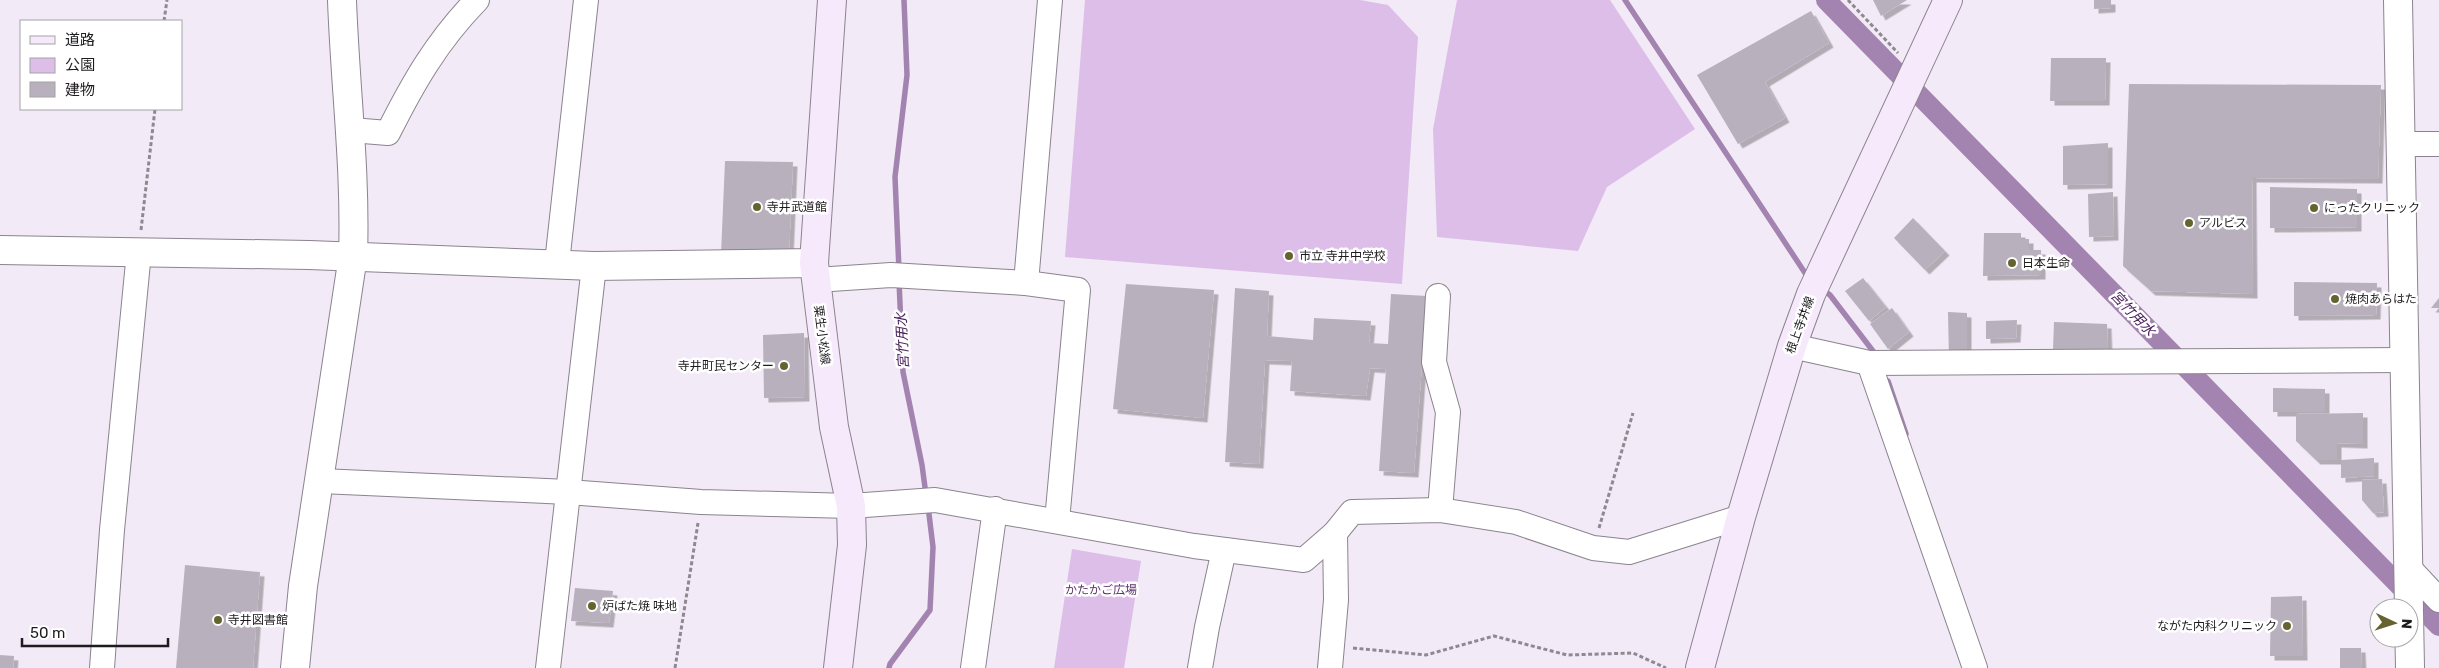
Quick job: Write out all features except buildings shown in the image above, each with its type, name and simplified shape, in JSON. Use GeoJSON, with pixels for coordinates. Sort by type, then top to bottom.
{"type":"FeatureCollection","features":[{"type":"Feature","properties":{"kind":"main road","name":"粟生小松線"},"geometry":{"type":"LineString","coordinates":[[832,0],[815,272],[834,427],[851,506],[852,545],[838,668]]}},
{"type":"Feature","properties":{"kind":"main road","name":"根上寺井線"},"geometry":{"type":"LineString","coordinates":[[1700,668],[1741,517],[1792,346],[1815,285],[1903,100],[1948,0]]}},
{"type":"Feature","properties":{"kind":"street"},"geometry":{"type":"LineString","coordinates":[[295,668],[304,586],[353,256],[354,218],[351,130],[345,69],[342,0]]}},
{"type":"Feature","properties":{"kind":"street"},"geometry":{"type":"LineString","coordinates":[[351,130],[388,133],[412,83],[454,24],[477,0]]}},
{"type":"Feature","properties":{"kind":"street"},"geometry":{"type":"LineString","coordinates":[[557,263],[586,0]]}},
{"type":"Feature","properties":{"kind":"street"},"geometry":{"type":"LineString","coordinates":[[1026,283],[1050,0]]}},
{"type":"Feature","properties":{"kind":"street"},"geometry":{"type":"LineString","coordinates":[[2398,0],[2408,587],[2439,600]]}},
{"type":"Feature","properties":{"kind":"street"},"geometry":{"type":"LineString","coordinates":[[2401,144],[2439,144]]}},
{"type":"Feature","properties":{"kind":"street"},"geometry":{"type":"LineString","coordinates":[[0,250],[353,256],[594,266],[815,272],[1026,283],[1078,290],[1057,521]]}},
{"type":"Feature","properties":{"kind":"street"},"geometry":{"type":"LineString","coordinates":[[102,668],[112,530],[139,252]]}},
{"type":"Feature","properties":{"kind":"street"},"geometry":{"type":"LineString","coordinates":[[548,668],[594,266]]}},
{"type":"Feature","properties":{"kind":"street"},"geometry":{"type":"LineString","coordinates":[[1438,296],[1434,362],[1448,412],[1440,510]]}},
{"type":"Feature","properties":{"kind":"street"},"geometry":{"type":"LineString","coordinates":[[1792,346],[1869,363],[2403,360]]}},
{"type":"Feature","properties":{"kind":"street"},"geometry":{"type":"LineString","coordinates":[[1869,363],[1975,668]]}},
{"type":"Feature","properties":{"kind":"street"},"geometry":{"type":"LineString","coordinates":[[321,481],[568,492],[701,502],[851,506],[926,500],[995,509],[1224,550],[1304,560],[1335,533],[1352,512],[1440,510],[1516,522],[1593,548],[1630,552],[1741,517]]}},
{"type":"Feature","properties":{"kind":"street"},"geometry":{"type":"LineString","coordinates":[[973,668],[995,509]]}},
{"type":"Feature","properties":{"kind":"street"},"geometry":{"type":"LineString","coordinates":[[1331,657],[1336,600],[1335,533]]}},
{"type":"Feature","properties":{"kind":"street"},"geometry":{"type":"LineString","coordinates":[[1200,668],[1224,550]]}},
{"type":"Feature","properties":{"kind":"street"},"geometry":{"type":"LineString","coordinates":[[2410,648],[2410,668]]}},
{"type":"Feature","properties":{"kind":"path"},"geometry":{"type":"LineString","coordinates":[[164,20],[166,0]]}},
{"type":"Feature","properties":{"kind":"path"},"geometry":{"type":"LineString","coordinates":[[1848,0],[1916,72]]}},
{"type":"Feature","properties":{"kind":"path"},"geometry":{"type":"LineString","coordinates":[[139,252],[155,110]]}},
{"type":"Feature","properties":{"kind":"path"},"geometry":{"type":"LineString","coordinates":[[1593,548],[1633,414]]}},
{"type":"Feature","properties":{"kind":"path"},"geometry":{"type":"LineString","coordinates":[[675,668],[701,502]]}},
{"type":"Feature","properties":{"kind":"path"},"geometry":{"type":"LineString","coordinates":[[1331,657],[1426,655],[1494,636],[1567,655],[1633,653],[1666,668]]}},
{"type":"Feature","properties":{"kind":"green space"},"geometry":{"type":"Polygon","coordinates":[[[1085,0],[1360,0],[1388,5],[1418,37],[1402,284],[1065,257],[1085,0]]]}},
{"type":"Feature","properties":{"kind":"green space"},"geometry":{"type":"Polygon","coordinates":[[[1457,0],[1610,0],[1695,129],[1607,187],[1578,251],[1437,237],[1433,129],[1457,0]]]}},
{"type":"Feature","properties":{"kind":"green space","name":"かたかご広場"},"geometry":{"type":"Polygon","coordinates":[[[1072,549],[1141,561],[1124,668],[1054,668],[1072,549]]]}},
{"type":"Feature","properties":{"kind":"waterway","name":"宮竹用水"},"geometry":{"type":"LineString","coordinates":[[899,270],[895,177],[907,75],[904,0]]}},
{"type":"Feature","properties":{"kind":"waterway"},"geometry":{"type":"LineString","coordinates":[[1625,0],[1809,279]]}},
{"type":"Feature","properties":{"kind":"waterway","name":"宮竹用水"},"geometry":{"type":"LineString","coordinates":[[1826,0],[2439,626]]}},
{"type":"Feature","properties":{"kind":"waterway","name":"宮竹用水"},"geometry":{"type":"LineString","coordinates":[[899,281],[903,372],[922,465],[926,495]]}},
{"type":"Feature","properties":{"kind":"waterway"},"geometry":{"type":"LineString","coordinates":[[1822,289],[1830,295],[1876,355]]}},
{"type":"Feature","properties":{"kind":"waterway"},"geometry":{"type":"LineString","coordinates":[[1888,381],[1906,434]]}},
{"type":"Feature","properties":{"kind":"waterway","name":"宮竹用水"},"geometry":{"type":"LineString","coordinates":[[889,668],[930,610],[933,547],[928,506]]}},
{"type":"Feature","properties":{"kind":"place","name":"寺井武道館"},"geometry":{"type":"Point","coordinates":[757,207]}},
{"type":"Feature","properties":{"kind":"place","name":"にったクリニック"},"geometry":{"type":"Point","coordinates":[2314,208]}},
{"type":"Feature","properties":{"kind":"place","name":"アルビス"},"geometry":{"type":"Point","coordinates":[2189,223]}},
{"type":"Feature","properties":{"kind":"place","name":"市立 寺井中学校"},"geometry":{"type":"Point","coordinates":[1289,256]}},
{"type":"Feature","properties":{"kind":"place","name":"日本生命"},"geometry":{"type":"Point","coordinates":[2012,263]}},
{"type":"Feature","properties":{"kind":"place","name":"焼肉あらはた"},"geometry":{"type":"Point","coordinates":[2335,299]}},
{"type":"Feature","properties":{"kind":"place","name":"寺井町民センター"},"geometry":{"type":"Point","coordinates":[784,366]}},
{"type":"Feature","properties":{"kind":"place","name":"炉ばた焼 味地"},"geometry":{"type":"Point","coordinates":[592,606]}},
{"type":"Feature","properties":{"kind":"place","name":"寺井図書館"},"geometry":{"type":"Point","coordinates":[218,620]}},
{"type":"Feature","properties":{"kind":"place","name":"ながた内科クリニック"},"geometry":{"type":"Point","coordinates":[2287,626]}}]}
